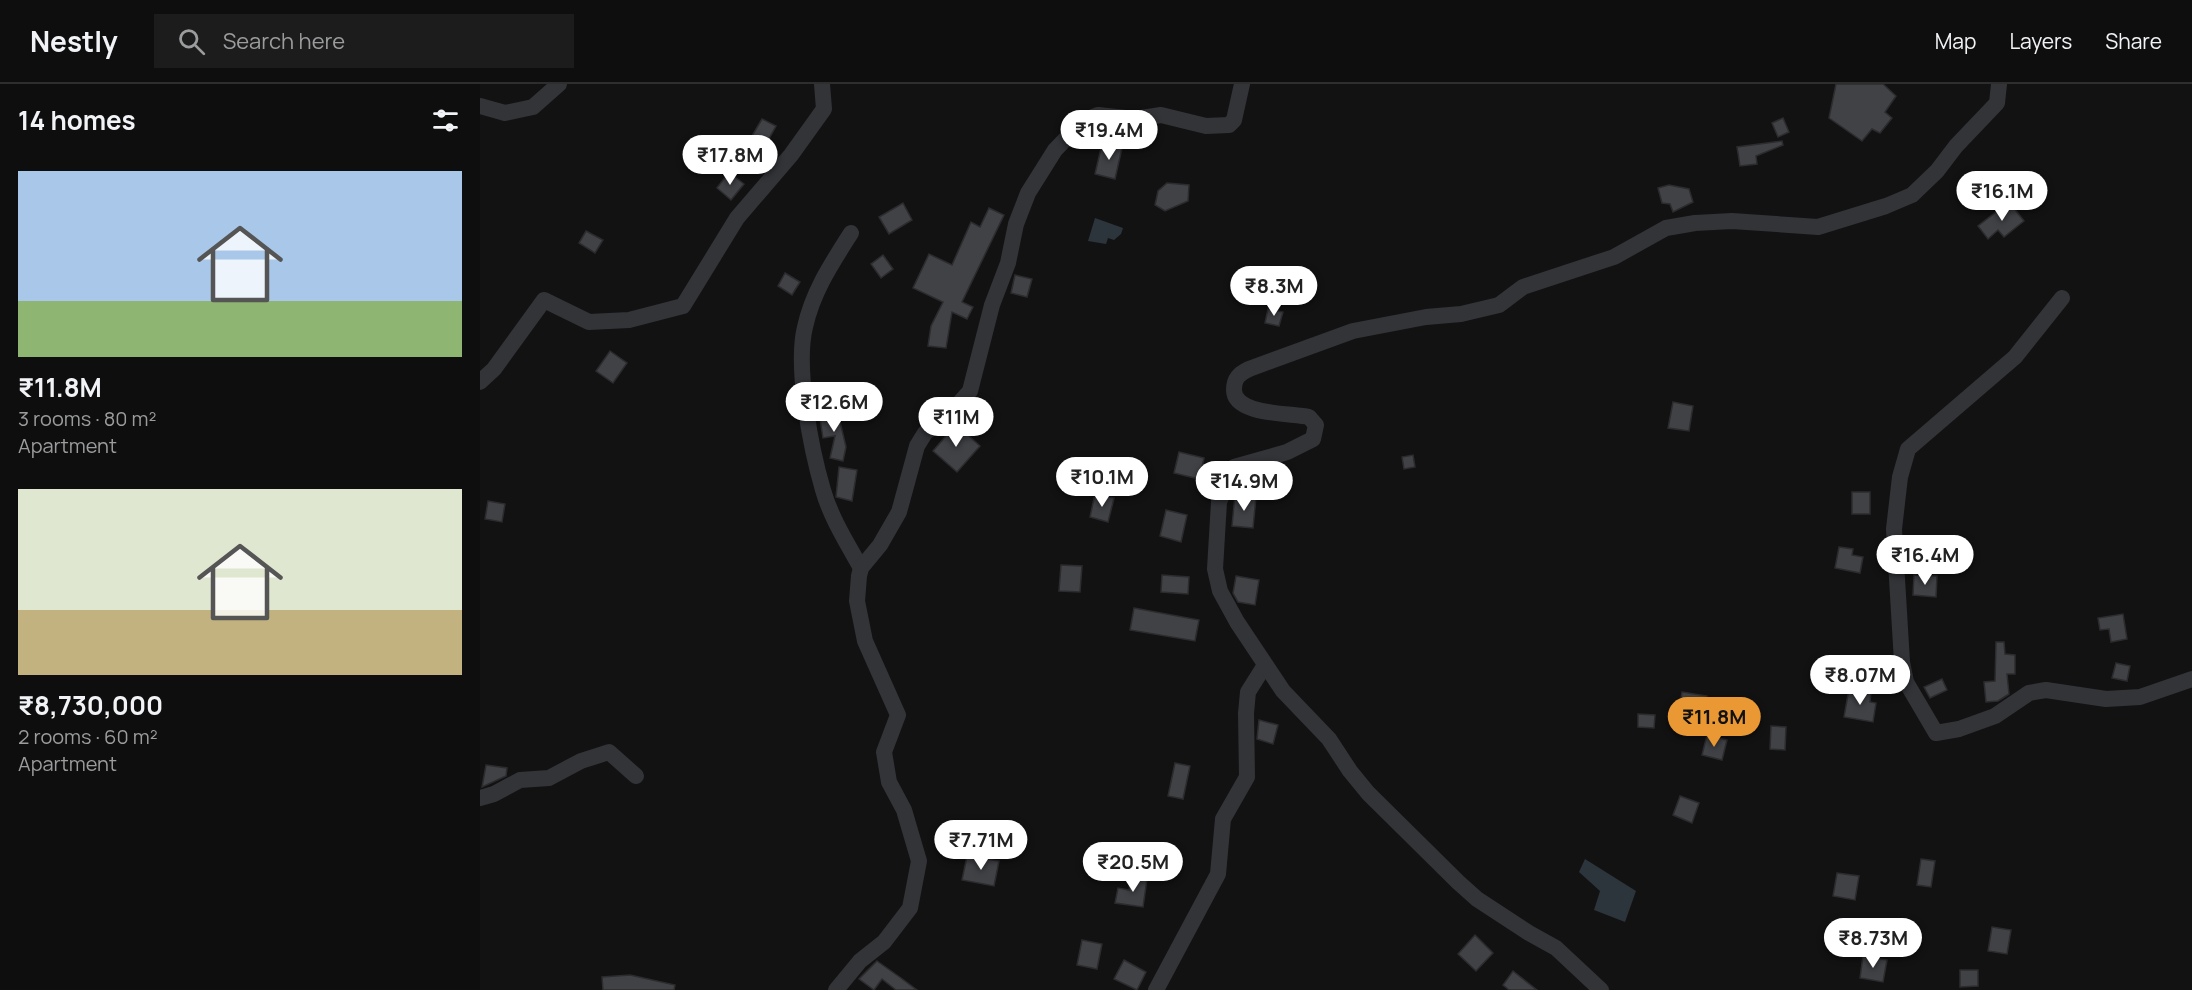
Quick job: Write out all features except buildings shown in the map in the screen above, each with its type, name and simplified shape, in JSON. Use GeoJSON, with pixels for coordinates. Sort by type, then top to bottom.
{"type":"FeatureCollection","features":[{"type":"Feature","properties":{"kind":"street"},"geometry":{"type":"LineString","coordinates":[[480,106],[505,113],[533,107],[559,84]]}},
{"type":"Feature","properties":{"kind":"street"},"geometry":{"type":"LineString","coordinates":[[480,382],[494,369],[544,300],[589,322],[629,320],[683,306],[737,218],[791,155],[824,109],[822,84]]}},
{"type":"Feature","properties":{"kind":"street"},"geometry":{"type":"LineString","coordinates":[[836,990],[860,961],[884,942],[910,908],[919,861],[904,810],[889,782],[884,752],[898,715],[865,641],[857,601],[861,568],[880,545],[899,513],[917,446],[925,433],[954,409],[970,391],[992,305],[1008,263],[1016,224],[1028,193],[1055,150],[1083,121],[1098,116],[1135,119],[1161,115],[1206,126],[1229,125],[1234,120],[1242,84]]}},
{"type":"Feature","properties":{"kind":"street"},"geometry":{"type":"LineString","coordinates":[[1601,990],[1556,948],[1478,899],[1416,838],[1392,819],[1350,771],[1329,739],[1283,691],[1220,591],[1215,569],[1219,502],[1234,467],[1287,452],[1313,439],[1316,425],[1309,417],[1251,410],[1241,405],[1234,394],[1234,381],[1240,373],[1353,331],[1426,317],[1461,314],[1499,305],[1523,287],[1614,257],[1666,228],[1695,223],[1732,221],[1818,226],[1886,206],[1912,195],[1936,171],[1956,146],[1997,103],[1999,84]]}},
{"type":"Feature","properties":{"kind":"street"},"geometry":{"type":"LineString","coordinates":[[851,233],[825,272],[805,326],[801,351],[805,397],[823,490],[840,532],[861,568]]}},
{"type":"Feature","properties":{"kind":"street"},"geometry":{"type":"LineString","coordinates":[[2062,298],[2015,357],[1908,449],[1900,477],[1894,529],[1902,662],[1906,682],[1936,733],[1959,729],[1995,716],[2029,693],[2046,690],[2106,699],[2140,697],[2192,679]]}},
{"type":"Feature","properties":{"kind":"street"},"geometry":{"type":"LineString","coordinates":[[1156,990],[1218,874],[1223,819],[1247,777],[1248,692],[1265,665]]}},
{"type":"Feature","properties":{"kind":"street"},"geometry":{"type":"LineString","coordinates":[[480,798],[494,794],[520,780],[549,778],[581,761],[609,752],[636,776]]}},
{"type":"Feature","properties":{"kind":"shaded area"},"geometry":{"type":"Polygon","coordinates":[[[1095,218],[1123,228],[1121,234],[1114,240],[1108,238],[1106,244],[1088,241],[1095,218]]]}},
{"type":"Feature","properties":{"kind":"shaded area"},"geometry":{"type":"Polygon","coordinates":[[[1585,859],[1636,891],[1625,922],[1594,910],[1600,891],[1579,872],[1585,859]]]}}]}
